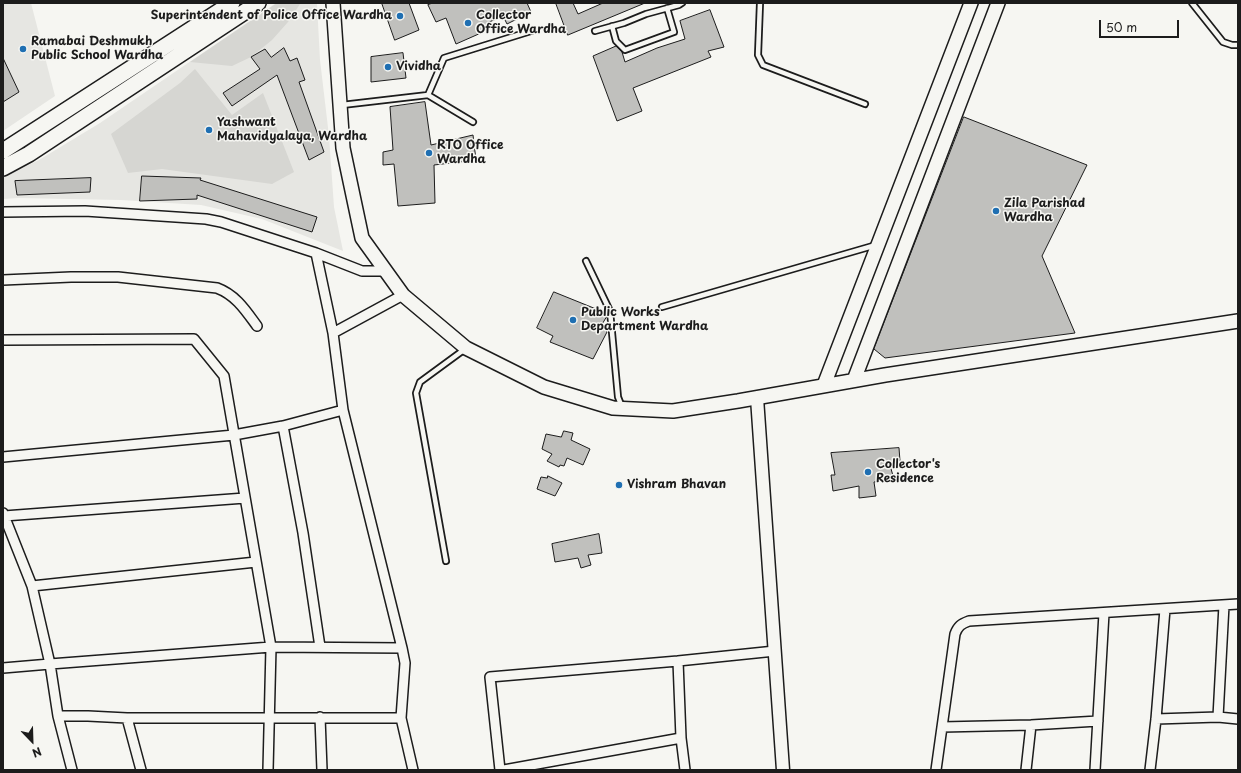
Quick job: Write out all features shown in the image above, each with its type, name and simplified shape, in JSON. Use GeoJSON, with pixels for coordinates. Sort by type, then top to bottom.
{"type":"FeatureCollection","features":[{"type":"Feature","properties":{"kind":"main road"},"geometry":{"type":"LineString","coordinates":[[3,151],[232,3]]}},
{"type":"Feature","properties":{"kind":"main road"},"geometry":{"type":"LineString","coordinates":[[3,168],[29,154],[258,3]]}},
{"type":"Feature","properties":{"kind":"main road"},"geometry":{"type":"LineString","coordinates":[[333,3],[343,148],[362,238],[403,295],[466,348],[544,387],[613,408],[673,411],[757,398],[854,380],[1238,321]]}},
{"type":"Feature","properties":{"kind":"main road"},"geometry":{"type":"LineString","coordinates":[[824,385],[971,3]]}},
{"type":"Feature","properties":{"kind":"main road"},"geometry":{"type":"LineString","coordinates":[[854,380],[998,3]]}},
{"type":"Feature","properties":{"kind":"street"},"geometry":{"type":"LineString","coordinates":[[3,212],[85,211],[206,219],[221,222],[316,252],[362,271],[386,271]]}},
{"type":"Feature","properties":{"kind":"street"},"geometry":{"type":"LineString","coordinates":[[316,252],[333,333],[343,410],[405,662],[401,718],[413,770]]}},
{"type":"Feature","properties":{"kind":"street"},"geometry":{"type":"LineString","coordinates":[[3,280],[71,277],[118,277],[217,288],[226,291],[236,298],[257,326]]}},
{"type":"Feature","properties":{"kind":"street"},"geometry":{"type":"LineString","coordinates":[[333,333],[403,295]]}},
{"type":"Feature","properties":{"kind":"street"},"geometry":{"type":"LineString","coordinates":[[3,340],[194,338],[224,376],[271,647],[268,770]]}},
{"type":"Feature","properties":{"kind":"street"},"geometry":{"type":"LineString","coordinates":[[757,398],[783,770]]}},
{"type":"Feature","properties":{"kind":"street"},"geometry":{"type":"LineString","coordinates":[[3,457],[234,435],[283,426],[343,410]]}},
{"type":"Feature","properties":{"kind":"street"},"geometry":{"type":"LineString","coordinates":[[283,426],[303,533],[320,647]]}},
{"type":"Feature","properties":{"kind":"street"},"geometry":{"type":"LineString","coordinates":[[72,770],[58,716],[50,664],[32,586],[4,514],[245,498]]}},
{"type":"Feature","properties":{"kind":"street"},"geometry":{"type":"LineString","coordinates":[[32,586],[256,562]]}},
{"type":"Feature","properties":{"kind":"street"},"geometry":{"type":"LineString","coordinates":[[936,770],[955,634],[957,628],[962,623],[968,621],[1238,604]]}},
{"type":"Feature","properties":{"kind":"street"},"geometry":{"type":"LineString","coordinates":[[1218,718],[1224,605]]}},
{"type":"Feature","properties":{"kind":"street"},"geometry":{"type":"LineString","coordinates":[[1150,770],[1156,719],[1164,609]]}},
{"type":"Feature","properties":{"kind":"street"},"geometry":{"type":"LineString","coordinates":[[1095,770],[1104,613]]}},
{"type":"Feature","properties":{"kind":"street"},"geometry":{"type":"LineString","coordinates":[[3,668],[271,647],[402,648]]}},
{"type":"Feature","properties":{"kind":"street"},"geometry":{"type":"LineString","coordinates":[[500,770],[490,677],[775,651]]}},
{"type":"Feature","properties":{"kind":"street"},"geometry":{"type":"LineString","coordinates":[[678,661],[681,738],[684,770]]}},
{"type":"Feature","properties":{"kind":"street"},"geometry":{"type":"LineString","coordinates":[[58,716],[127,718],[401,718]]}},
{"type":"Feature","properties":{"kind":"street"},"geometry":{"type":"LineString","coordinates":[[320,717],[322,770]]}},
{"type":"Feature","properties":{"kind":"street"},"geometry":{"type":"LineString","coordinates":[[127,718],[142,770]]}},
{"type":"Feature","properties":{"kind":"street"},"geometry":{"type":"LineString","coordinates":[[1156,719],[1238,719]]}},
{"type":"Feature","properties":{"kind":"street"},"geometry":{"type":"LineString","coordinates":[[942,727],[1032,725],[1098,721]]}},
{"type":"Feature","properties":{"kind":"street"},"geometry":{"type":"LineString","coordinates":[[1026,770],[1032,725]]}},
{"type":"Feature","properties":{"kind":"street"},"geometry":{"type":"LineString","coordinates":[[504,770],[681,738]]}},
{"type":"Feature","properties":{"kind":"lane"},"geometry":{"type":"LineString","coordinates":[[595,31],[624,23],[646,14],[682,3]]}},
{"type":"Feature","properties":{"kind":"lane"},"geometry":{"type":"LineString","coordinates":[[760,3],[758,55],[763,65],[865,104]]}},
{"type":"Feature","properties":{"kind":"lane"},"geometry":{"type":"LineString","coordinates":[[1192,3],[1223,42],[1238,45]]}},
{"type":"Feature","properties":{"kind":"lane"},"geometry":{"type":"LineString","coordinates":[[612,26],[616,41],[625,50],[674,32],[667,8]]}},
{"type":"Feature","properties":{"kind":"lane"},"geometry":{"type":"LineString","coordinates":[[428,94],[444,58],[531,31]]}},
{"type":"Feature","properties":{"kind":"lane"},"geometry":{"type":"LineString","coordinates":[[340,105],[428,94],[473,122]]}},
{"type":"Feature","properties":{"kind":"lane"},"geometry":{"type":"LineString","coordinates":[[662,307],[878,244]]}},
{"type":"Feature","properties":{"kind":"lane"},"geometry":{"type":"LineString","coordinates":[[586,261],[610,311],[618,397],[622,408]]}},
{"type":"Feature","properties":{"kind":"lane"},"geometry":{"type":"LineString","coordinates":[[446,561],[416,393],[420,382],[466,348]]}},
{"type":"Feature","properties":{"kind":"shaded area","name":"Ramabai Deshmukh Public School Wardha"},"geometry":{"type":"Polygon","coordinates":[[[3,3],[31,3],[55,96],[3,131],[3,3]]]}},
{"type":"Feature","properties":{"kind":"shaded area","name":"Yashwant Mahavidyalaya, Wardha"},"geometry":{"type":"Polygon","coordinates":[[[276,3],[317,4],[320,60],[329,136],[334,207],[343,251],[262,219],[201,205],[121,200],[3,199],[3,177],[39,160],[100,123],[276,3]]]}},
{"type":"Feature","properties":{"kind":"shaded area"},"geometry":{"type":"Polygon","coordinates":[[[277,3],[300,4],[288,22],[272,40],[251,57],[232,66],[190,62],[277,3]]]}},
{"type":"Feature","properties":{"kind":"shaded area"},"geometry":{"type":"Polygon","coordinates":[[[195,69],[232,115],[263,93],[294,172],[272,184],[162,169],[128,173],[111,134],[180,83],[195,69]]]}},
{"type":"Feature","properties":{"kind":"building","name":"Superintendent of Police Office Wardha"},"geometry":{"type":"Polygon","coordinates":[[[382,3],[409,3],[419,30],[395,40],[382,3]]]}},
{"type":"Feature","properties":{"kind":"building","name":"Collector Office Wardha"},"geometry":{"type":"Polygon","coordinates":[[[433,3],[527,3],[531,12],[507,24],[503,16],[487,23],[490,29],[456,44],[446,18],[436,22],[428,5],[433,3]]]}},
{"type":"Feature","properties":{"kind":"building"},"geometry":{"type":"Polygon","coordinates":[[[556,3],[573,3],[578,14],[603,3],[645,3],[568,35],[556,3]]]}},
{"type":"Feature","properties":{"kind":"building"},"geometry":{"type":"Polygon","coordinates":[[[710,10],[724,47],[708,51],[711,57],[633,88],[642,111],[617,121],[593,56],[616,46],[622,52],[625,62],[657,48],[685,39],[680,21],[710,10]]]}},
{"type":"Feature","properties":{"kind":"building"},"geometry":{"type":"Polygon","coordinates":[[[284,48],[290,61],[297,58],[305,80],[299,82],[324,152],[309,160],[277,75],[232,106],[223,93],[260,69],[251,57],[265,49],[271,57],[284,48]]]}},
{"type":"Feature","properties":{"kind":"building","name":"Vividha"},"geometry":{"type":"Polygon","coordinates":[[[403,53],[406,78],[371,82],[371,57],[403,53]]]}},
{"type":"Feature","properties":{"kind":"building"},"geometry":{"type":"Polygon","coordinates":[[[3,58],[19,92],[3,102],[3,58]]]}},
{"type":"Feature","properties":{"kind":"building","name":"RTO Office Wardha"},"geometry":{"type":"Polygon","coordinates":[[[425,102],[431,145],[473,135],[476,160],[434,165],[435,203],[398,206],[394,164],[383,165],[383,152],[393,150],[390,107],[425,102]]]}},
{"type":"Feature","properties":{"kind":"building","name":"Zila Parishad Wardha"},"geometry":{"type":"Polygon","coordinates":[[[964,117],[1087,165],[1042,256],[1075,333],[885,358],[874,349],[964,117]]]}},
{"type":"Feature","properties":{"kind":"building"},"geometry":{"type":"Polygon","coordinates":[[[142,176],[201,178],[200,180],[317,217],[312,232],[197,195],[197,199],[140,201],[142,176]]]}},
{"type":"Feature","properties":{"kind":"building"},"geometry":{"type":"Polygon","coordinates":[[[91,178],[90,192],[17,195],[15,181],[91,178]]]}},
{"type":"Feature","properties":{"kind":"building","name":"Public Works Department Wardha"},"geometry":{"type":"Polygon","coordinates":[[[554,292],[606,313],[607,316],[601,326],[607,332],[593,359],[550,342],[553,336],[537,328],[554,292]]]}},
{"type":"Feature","properties":{"kind":"building"},"geometry":{"type":"Polygon","coordinates":[[[564,431],[573,433],[571,440],[590,449],[583,465],[567,458],[564,466],[560,465],[559,467],[547,461],[552,454],[542,449],[546,434],[561,437],[564,431]]]}},
{"type":"Feature","properties":{"kind":"building","name":"Collector's Residence"},"geometry":{"type":"Polygon","coordinates":[[[899,448],[900,461],[889,462],[894,479],[874,482],[876,496],[859,498],[859,486],[833,491],[831,475],[835,475],[831,453],[899,448]]]}},
{"type":"Feature","properties":{"kind":"building"},"geometry":{"type":"Polygon","coordinates":[[[548,476],[562,483],[555,496],[537,489],[541,477],[547,478],[548,476]]]}},
{"type":"Feature","properties":{"kind":"building"},"geometry":{"type":"Polygon","coordinates":[[[599,534],[602,553],[588,555],[591,565],[581,568],[578,558],[555,562],[552,544],[599,534]]]}},
{"type":"Feature","properties":{"kind":"place","name":"Superintendent of Police Office Wardha"},"geometry":{"type":"Point","coordinates":[400,16]}},
{"type":"Feature","properties":{"kind":"place","name":"Collector Office Wardha"},"geometry":{"type":"Point","coordinates":[468,23]}},
{"type":"Feature","properties":{"kind":"place","name":"Ramabai Deshmukh Public School Wardha"},"geometry":{"type":"Point","coordinates":[23,49]}},
{"type":"Feature","properties":{"kind":"place","name":"Vividha"},"geometry":{"type":"Point","coordinates":[388,67]}},
{"type":"Feature","properties":{"kind":"place","name":"Yashwant Mahavidyalaya, Wardha"},"geometry":{"type":"Point","coordinates":[209,130]}},
{"type":"Feature","properties":{"kind":"place","name":"RTO Office Wardha"},"geometry":{"type":"Point","coordinates":[429,153]}},
{"type":"Feature","properties":{"kind":"place","name":"Zila Parishad Wardha"},"geometry":{"type":"Point","coordinates":[996,211]}},
{"type":"Feature","properties":{"kind":"place","name":"Public Works Department Wardha"},"geometry":{"type":"Point","coordinates":[573,320]}},
{"type":"Feature","properties":{"kind":"place","name":"Collector's Residence"},"geometry":{"type":"Point","coordinates":[868,472]}},
{"type":"Feature","properties":{"kind":"place","name":"Vishram Bhavan"},"geometry":{"type":"Point","coordinates":[619,485]}}]}
